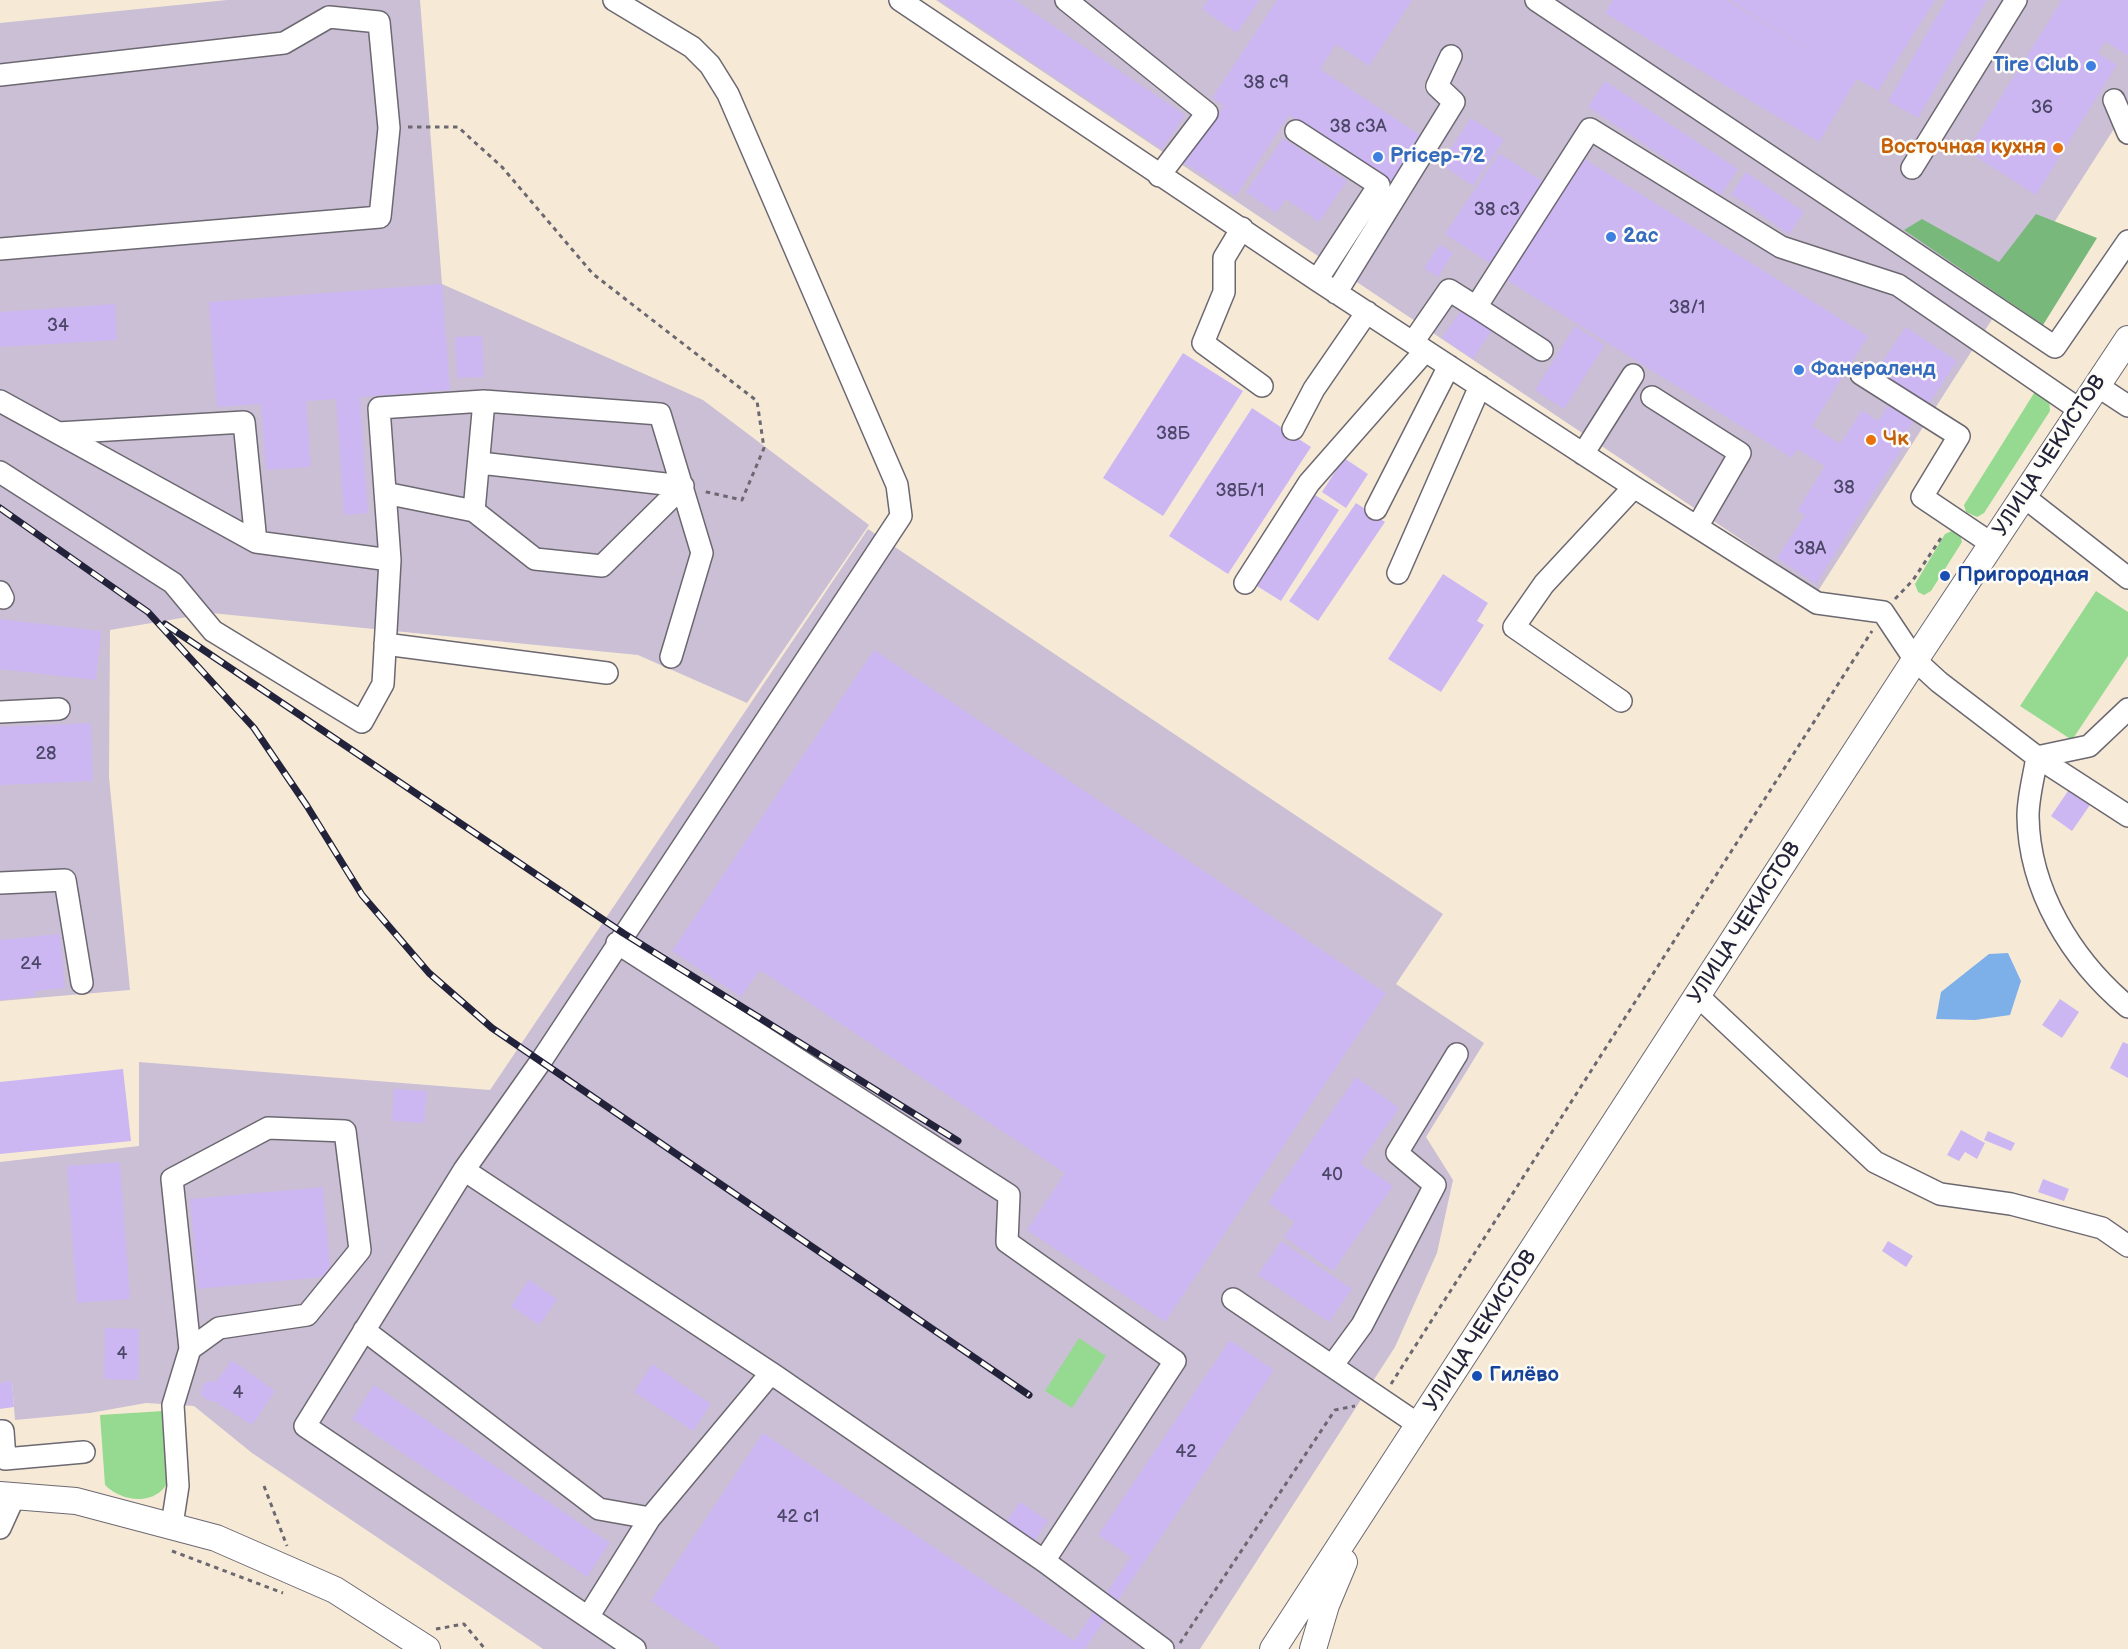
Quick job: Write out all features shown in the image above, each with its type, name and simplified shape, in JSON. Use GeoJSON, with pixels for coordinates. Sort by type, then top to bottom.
{"type":"FeatureCollection","features":[{"type":"Feature","properties":{"kind":"main road","name":"УЛИЦА ЧЕКИСТОВ"},"geometry":{"type":"LineString","coordinates":[[1365,1509],[1915,660],[2128,339]]}},
{"type":"Feature","properties":{"kind":"main road"},"geometry":{"type":"LineString","coordinates":[[7,1495],[76,1502],[170,1537],[216,1538],[335,1590],[427,1649]]}},
{"type":"Feature","properties":{"kind":"main road"},"geometry":{"type":"LineString","coordinates":[[1273,1649],[1365,1509]]}},
{"type":"Feature","properties":{"kind":"main road"},"geometry":{"type":"LineString","coordinates":[[1313,1649],[1326,1605],[1365,1509]]}},
{"type":"Feature","properties":{"kind":"street"},"geometry":{"type":"LineString","coordinates":[[614,0],[692,47],[710,65],[728,94],[897,485],[901,516],[541,1061],[464,1170],[305,1426],[635,1649]]}},
{"type":"Feature","properties":{"kind":"street"},"geometry":{"type":"LineString","coordinates":[[900,0],[1336,293],[1817,603],[1883,612],[1915,660],[1939,682],[2037,757],[2128,816]]}},
{"type":"Feature","properties":{"kind":"street"},"geometry":{"type":"LineString","coordinates":[[1066,0],[1207,113],[1159,176]]}},
{"type":"Feature","properties":{"kind":"street"},"geometry":{"type":"LineString","coordinates":[[1536,0],[2055,347],[2128,241]]}},
{"type":"Feature","properties":{"kind":"street"},"geometry":{"type":"LineString","coordinates":[[1912,168],[2016,0]]}},
{"type":"Feature","properties":{"kind":"street"},"geometry":{"type":"LineString","coordinates":[[0,75],[284,43],[329,17],[379,22],[389,128],[380,217],[0,249]]}},
{"type":"Feature","properties":{"kind":"street"},"geometry":{"type":"LineString","coordinates":[[1336,293],[1454,102],[1437,86],[1451,56]]}},
{"type":"Feature","properties":{"kind":"street"},"geometry":{"type":"LineString","coordinates":[[2114,100],[2128,133]]}},
{"type":"Feature","properties":{"kind":"street"},"geometry":{"type":"LineString","coordinates":[[1476,307],[1590,129],[1781,247],[1898,285],[2080,410]]}},
{"type":"Feature","properties":{"kind":"street"},"geometry":{"type":"LineString","coordinates":[[1296,131],[1378,185],[1317,280]]}},
{"type":"Feature","properties":{"kind":"street"},"geometry":{"type":"LineString","coordinates":[[1242,228],[1224,258],[1224,292],[1203,343],[1262,386]]}},
{"type":"Feature","properties":{"kind":"street"},"geometry":{"type":"LineString","coordinates":[[1245,583],[1309,483],[1419,346],[1449,290],[1542,350]]}},
{"type":"Feature","properties":{"kind":"street"},"geometry":{"type":"LineString","coordinates":[[1293,429],[1314,389],[1367,312]]}},
{"type":"Feature","properties":{"kind":"street"},"geometry":{"type":"LineString","coordinates":[[1376,509],[1449,366]]}},
{"type":"Feature","properties":{"kind":"street"},"geometry":{"type":"LineString","coordinates":[[1860,374],[1959,436],[1922,496],[1992,544]]}},
{"type":"Feature","properties":{"kind":"street"},"geometry":{"type":"LineString","coordinates":[[1583,454],[1633,375]]}},
{"type":"Feature","properties":{"kind":"street"},"geometry":{"type":"LineString","coordinates":[[2096,385],[2128,406]]}},
{"type":"Feature","properties":{"kind":"street"},"geometry":{"type":"LineString","coordinates":[[1398,573],[1480,386]]}},
{"type":"Feature","properties":{"kind":"street"},"geometry":{"type":"LineString","coordinates":[[1652,397],[1740,453],[1696,527]]}},
{"type":"Feature","properties":{"kind":"street"},"geometry":{"type":"LineString","coordinates":[[0,401],[256,542],[390,560]]}},
{"type":"Feature","properties":{"kind":"street"},"geometry":{"type":"LineString","coordinates":[[474,511],[484,401]]}},
{"type":"Feature","properties":{"kind":"street"},"geometry":{"type":"LineString","coordinates":[[0,472],[173,583],[213,631],[362,722],[384,684],[390,560],[379,408],[484,401],[660,414],[702,553],[671,657]]}},
{"type":"Feature","properties":{"kind":"street"},"geometry":{"type":"LineString","coordinates":[[57,433],[244,422],[256,542]]}},
{"type":"Feature","properties":{"kind":"street"},"geometry":{"type":"LineString","coordinates":[[480,463],[683,486]]}},
{"type":"Feature","properties":{"kind":"street"},"geometry":{"type":"LineString","coordinates":[[385,494],[474,511],[535,559],[602,566],[683,486]]}},
{"type":"Feature","properties":{"kind":"street"},"geometry":{"type":"LineString","coordinates":[[1621,701],[1514,627],[1544,584],[1634,487]]}},
{"type":"Feature","properties":{"kind":"street"},"geometry":{"type":"LineString","coordinates":[[2023,496],[2128,578]]}},
{"type":"Feature","properties":{"kind":"street"},"geometry":{"type":"LineString","coordinates":[[385,644],[607,673]]}},
{"type":"Feature","properties":{"kind":"street"},"geometry":{"type":"LineString","coordinates":[[0,712],[59,709]]}},
{"type":"Feature","properties":{"kind":"street"},"geometry":{"type":"LineString","coordinates":[[2037,757],[2089,746],[2128,709]]}},
{"type":"Feature","properties":{"kind":"street"},"geometry":{"type":"LineString","coordinates":[[2037,757],[2028,816],[2038,878],[2053,916],[2081,958],[2128,1007]]}},
{"type":"Feature","properties":{"kind":"street"},"geometry":{"type":"LineString","coordinates":[[0,883],[65,880],[82,983]]}},
{"type":"Feature","properties":{"kind":"street"},"geometry":{"type":"LineString","coordinates":[[617,943],[1009,1195],[1007,1242],[1176,1361],[1044,1562]]}},
{"type":"Feature","properties":{"kind":"street"},"geometry":{"type":"LineString","coordinates":[[1698,996],[1875,1162],[1940,1194],[2011,1204],[2102,1227],[2128,1246]]}},
{"type":"Feature","properties":{"kind":"street"},"geometry":{"type":"LineString","coordinates":[[1332,1366],[1362,1325],[1434,1185],[1397,1153],[1457,1054]]}},
{"type":"Feature","properties":{"kind":"street"},"geometry":{"type":"LineString","coordinates":[[170,1537],[178,1486],[173,1405],[190,1349],[172,1179],[268,1128],[345,1131],[360,1250],[307,1315],[219,1328],[190,1349]]}},
{"type":"Feature","properties":{"kind":"street"},"geometry":{"type":"LineString","coordinates":[[464,1170],[771,1373],[1044,1562],[1154,1646]]}},
{"type":"Feature","properties":{"kind":"street"},"geometry":{"type":"LineString","coordinates":[[1233,1299],[1419,1425]]}},
{"type":"Feature","properties":{"kind":"street"},"geometry":{"type":"LineString","coordinates":[[364,1330],[599,1509],[650,1518]]}},
{"type":"Feature","properties":{"kind":"street"},"geometry":{"type":"LineString","coordinates":[[588,1617],[650,1518],[771,1373]]}},
{"type":"Feature","properties":{"kind":"street"},"geometry":{"type":"LineString","coordinates":[[0,1431],[3,1431],[5,1459],[84,1452]]}},
{"type":"Feature","properties":{"kind":"street"},"geometry":{"type":"LineString","coordinates":[[0,1528],[7,1495]]}},
{"type":"Feature","properties":{"kind":"path"},"geometry":{"type":"LineString","coordinates":[[389,128],[458,128],[502,167],[593,274],[757,401],[764,448],[742,500],[683,486]]}},
{"type":"Feature","properties":{"kind":"path"},"geometry":{"type":"LineString","coordinates":[[1176,1649],[1335,1410],[1381,1400],[1883,612],[1913,580],[1954,518]]}},
{"type":"Feature","properties":{"kind":"path"},"geometry":{"type":"LineString","coordinates":[[170,1537],[288,1595]]}},
{"type":"Feature","properties":{"kind":"shaded area"},"geometry":{"type":"Polygon","coordinates":[[[227,0],[420,0],[442,284],[703,400],[869,525],[747,703],[638,655],[211,613],[110,630],[109,777],[130,990],[0,1001],[0,23],[227,0]]]}},
{"type":"Feature","properties":{"kind":"shaded area"},"geometry":{"type":"Polygon","coordinates":[[[936,0],[2128,0],[2128,107],[1818,591],[936,0]]]}},
{"type":"Feature","properties":{"kind":"shaded area"},"geometry":{"type":"Polygon","coordinates":[[[868,529],[1443,914],[1396,984],[1484,1043],[1426,1137],[1453,1180],[1437,1253],[1395,1347],[1200,1649],[543,1649],[252,1453],[194,1406],[146,1403],[90,1413],[15,1420],[12,1382],[0,1383],[0,1162],[139,1146],[139,1062],[490,1090],[868,529]]]}},
{"type":"Feature","properties":{"kind":"green space"},"geometry":{"type":"Polygon","coordinates":[[[2036,214],[2097,238],[2043,325],[1904,230],[1922,219],[1999,262],[2036,214]]]}},
{"type":"Feature","properties":{"kind":"green space"},"geometry":{"type":"Polygon","coordinates":[[[2036,390],[2049,398],[2050,411],[1984,513],[1977,517],[1966,512],[1964,505],[2036,390]]]}},
{"type":"Feature","properties":{"kind":"green space"},"geometry":{"type":"Polygon","coordinates":[[[1954,530],[1960,534],[1962,542],[1931,591],[1924,595],[1918,592],[1915,584],[1945,534],[1954,530]]]}},
{"type":"Feature","properties":{"kind":"green space"},"geometry":{"type":"Polygon","coordinates":[[[2096,591],[2128,612],[2128,656],[2072,740],[2020,706],[2096,591]]]}},
{"type":"Feature","properties":{"kind":"green space"},"geometry":{"type":"Polygon","coordinates":[[[1079,1338],[1106,1356],[1072,1408],[1045,1391],[1079,1338]]]}},
{"type":"Feature","properties":{"kind":"green space"},"geometry":{"type":"Polygon","coordinates":[[[163,1411],[170,1477],[158,1493],[150,1497],[141,1499],[122,1496],[105,1485],[100,1415],[163,1411]]]}},
{"type":"Feature","properties":{"kind":"water"},"geometry":{"type":"Polygon","coordinates":[[[2008,953],[2021,981],[2010,1015],[1975,1020],[1936,1019],[1941,992],[1989,954],[2008,953]]]}},
{"type":"Feature","properties":{"kind":"building"},"geometry":{"type":"Polygon","coordinates":[[[939,0],[1015,0],[1185,115],[1162,149],[939,0]]]}},
{"type":"Feature","properties":{"kind":"building"},"geometry":{"type":"Polygon","coordinates":[[[1208,0],[1260,0],[1237,33],[1202,9],[1208,0]]]}},
{"type":"Feature","properties":{"kind":"building"},"geometry":{"type":"Polygon","coordinates":[[[1277,0],[1412,0],[1369,66],[1336,44],[1320,69],[1426,139],[1395,185],[1289,115],[1236,196],[1183,162],[1224,106],[1212,98],[1277,0]]]}},
{"type":"Feature","properties":{"kind":"building"},"geometry":{"type":"Polygon","coordinates":[[[1613,0],[1726,0],[1835,66],[1729,0],[1935,0],[1878,91],[1857,79],[1819,142],[1605,13],[1613,0]]]}},
{"type":"Feature","properties":{"kind":"building"},"geometry":{"type":"Polygon","coordinates":[[[1946,0],[1987,0],[1918,118],[1888,101],[1946,0]]]}},
{"type":"Feature","properties":{"kind":"building"},"geometry":{"type":"Polygon","coordinates":[[[2062,0],[2128,0],[2128,56],[2105,41],[2098,53],[2117,65],[2036,195],[1967,151],[2062,0]]]}},
{"type":"Feature","properties":{"kind":"building"},"geometry":{"type":"Polygon","coordinates":[[[1605,81],[1738,169],[1721,195],[1588,107],[1605,81]]]}},
{"type":"Feature","properties":{"kind":"building"},"geometry":{"type":"Polygon","coordinates":[[[1471,118],[1504,140],[1473,186],[1441,164],[1471,118]]]}},
{"type":"Feature","properties":{"kind":"building"},"geometry":{"type":"Polygon","coordinates":[[[1283,138],[1347,181],[1319,222],[1286,199],[1276,213],[1246,192],[1283,138]]]}},
{"type":"Feature","properties":{"kind":"building"},"geometry":{"type":"Polygon","coordinates":[[[1499,153],[1548,185],[1494,266],[1445,234],[1499,153]]]}},
{"type":"Feature","properties":{"kind":"building"},"geometry":{"type":"Polygon","coordinates":[[[1583,158],[1868,336],[1812,426],[1840,444],[1862,410],[1878,421],[1890,402],[1916,417],[1904,437],[1908,439],[1816,584],[1777,558],[1805,515],[1797,511],[1825,466],[1797,449],[1792,458],[1507,280],[1583,158]]]}},
{"type":"Feature","properties":{"kind":"building"},"geometry":{"type":"Polygon","coordinates":[[[1746,172],[1804,212],[1789,234],[1731,194],[1746,172]]]}},
{"type":"Feature","properties":{"kind":"building"},"geometry":{"type":"Polygon","coordinates":[[[1440,244],[1453,253],[1438,277],[1424,268],[1440,244]]]}},
{"type":"Feature","properties":{"kind":"building"},"geometry":{"type":"Polygon","coordinates":[[[442,284],[450,390],[360,397],[368,513],[344,515],[336,399],[306,401],[311,467],[266,470],[261,404],[217,407],[209,302],[442,284]]]}},
{"type":"Feature","properties":{"kind":"building"},"geometry":{"type":"Polygon","coordinates":[[[115,304],[117,340],[0,347],[0,312],[115,304]]]}},
{"type":"Feature","properties":{"kind":"building"},"geometry":{"type":"Polygon","coordinates":[[[1463,308],[1493,328],[1473,359],[1442,338],[1463,308]]]}},
{"type":"Feature","properties":{"kind":"building"},"geometry":{"type":"Polygon","coordinates":[[[1575,326],[1605,345],[1564,409],[1535,390],[1575,326]]]}},
{"type":"Feature","properties":{"kind":"building"},"geometry":{"type":"Polygon","coordinates":[[[1906,327],[1957,361],[1928,405],[1876,371],[1906,327]]]}},
{"type":"Feature","properties":{"kind":"building"},"geometry":{"type":"Polygon","coordinates":[[[482,336],[484,377],[457,378],[455,337],[482,336]]]}},
{"type":"Feature","properties":{"kind":"building"},"geometry":{"type":"Polygon","coordinates":[[[1183,353],[1243,391],[1163,516],[1103,478],[1183,353]]]}},
{"type":"Feature","properties":{"kind":"building"},"geometry":{"type":"Polygon","coordinates":[[[1252,408],[1311,447],[1228,574],[1169,536],[1252,408]]]}},
{"type":"Feature","properties":{"kind":"building"},"geometry":{"type":"Polygon","coordinates":[[[1344,458],[1368,474],[1346,508],[1322,492],[1344,458]]]}},
{"type":"Feature","properties":{"kind":"building"},"geometry":{"type":"Polygon","coordinates":[[[1315,495],[1339,510],[1281,601],[1257,586],[1315,495]]]}},
{"type":"Feature","properties":{"kind":"building"},"geometry":{"type":"Polygon","coordinates":[[[1356,503],[1385,522],[1318,621],[1289,601],[1356,503]]]}},
{"type":"Feature","properties":{"kind":"building"},"geometry":{"type":"Polygon","coordinates":[[[1443,574],[1488,603],[1477,621],[1484,625],[1441,692],[1388,659],[1443,574]]]}},
{"type":"Feature","properties":{"kind":"building"},"geometry":{"type":"Polygon","coordinates":[[[0,619],[101,631],[96,680],[0,669],[0,619]]]}},
{"type":"Feature","properties":{"kind":"building"},"geometry":{"type":"Polygon","coordinates":[[[874,650],[1386,993],[1165,1322],[1027,1230],[1065,1173],[760,970],[741,997],[672,951],[874,650]]]}},
{"type":"Feature","properties":{"kind":"building"},"geometry":{"type":"Polygon","coordinates":[[[91,723],[93,781],[0,785],[0,727],[91,723]]]}},
{"type":"Feature","properties":{"kind":"building"},"geometry":{"type":"Polygon","coordinates":[[[2068,791],[2090,805],[2072,831],[2051,816],[2068,791]]]}},
{"type":"Feature","properties":{"kind":"building"},"geometry":{"type":"Polygon","coordinates":[[[60,934],[65,988],[34,991],[35,996],[0,1000],[0,940],[60,934]]]}},
{"type":"Feature","properties":{"kind":"building"},"geometry":{"type":"Polygon","coordinates":[[[2060,999],[2079,1012],[2062,1038],[2042,1025],[2060,999]]]}},
{"type":"Feature","properties":{"kind":"building"},"geometry":{"type":"Polygon","coordinates":[[[2123,1042],[2128,1044],[2128,1078],[2110,1068],[2123,1042]]]}},
{"type":"Feature","properties":{"kind":"building"},"geometry":{"type":"Polygon","coordinates":[[[123,1069],[131,1141],[0,1154],[0,1082],[123,1069]]]}},
{"type":"Feature","properties":{"kind":"building"},"geometry":{"type":"Polygon","coordinates":[[[1356,1077],[1399,1108],[1360,1163],[1393,1186],[1333,1271],[1284,1237],[1295,1222],[1268,1203],[1356,1077]]]}},
{"type":"Feature","properties":{"kind":"building"},"geometry":{"type":"Polygon","coordinates":[[[394,1089],[427,1091],[424,1123],[392,1121],[394,1089]]]}},
{"type":"Feature","properties":{"kind":"building"},"geometry":{"type":"Polygon","coordinates":[[[1961,1130],[1985,1143],[1977,1159],[1965,1152],[1959,1161],[1947,1155],[1961,1130]]]}},
{"type":"Feature","properties":{"kind":"building"},"geometry":{"type":"Polygon","coordinates":[[[1988,1131],[2015,1143],[2011,1151],[1984,1140],[1988,1131]]]}},
{"type":"Feature","properties":{"kind":"building"},"geometry":{"type":"Polygon","coordinates":[[[120,1162],[130,1299],[77,1303],[67,1166],[120,1162]]]}},
{"type":"Feature","properties":{"kind":"building"},"geometry":{"type":"Polygon","coordinates":[[[2043,1179],[2069,1189],[2064,1201],[2038,1192],[2043,1179]]]}},
{"type":"Feature","properties":{"kind":"building"},"geometry":{"type":"Polygon","coordinates":[[[323,1187],[331,1276],[198,1289],[190,1199],[323,1187]]]}},
{"type":"Feature","properties":{"kind":"building"},"geometry":{"type":"Polygon","coordinates":[[[1281,1241],[1352,1289],[1329,1322],[1258,1275],[1281,1241]]]}},
{"type":"Feature","properties":{"kind":"building"},"geometry":{"type":"Polygon","coordinates":[[[1888,1241],[1913,1256],[1906,1267],[1882,1251],[1888,1241]]]}},
{"type":"Feature","properties":{"kind":"building"},"geometry":{"type":"Polygon","coordinates":[[[529,1280],[557,1299],[539,1325],[511,1306],[529,1280]]]}},
{"type":"Feature","properties":{"kind":"building"},"geometry":{"type":"Polygon","coordinates":[[[105,1328],[139,1329],[138,1380],[104,1379],[105,1328]]]}},
{"type":"Feature","properties":{"kind":"building"},"geometry":{"type":"Polygon","coordinates":[[[1230,1340],[1274,1370],[1085,1649],[722,1649],[651,1601],[763,1433],[1074,1641],[1131,1557],[1098,1535],[1230,1340]]]}},
{"type":"Feature","properties":{"kind":"building"},"geometry":{"type":"Polygon","coordinates":[[[232,1360],[275,1391],[252,1425],[214,1401],[208,1401],[201,1394],[202,1386],[208,1381],[216,1382],[232,1360]]]}},
{"type":"Feature","properties":{"kind":"building"},"geometry":{"type":"Polygon","coordinates":[[[652,1364],[711,1404],[693,1431],[634,1392],[652,1364]]]}},
{"type":"Feature","properties":{"kind":"building"},"geometry":{"type":"Polygon","coordinates":[[[12,1381],[14,1407],[0,1409],[0,1383],[12,1381]]]}},
{"type":"Feature","properties":{"kind":"building"},"geometry":{"type":"Polygon","coordinates":[[[374,1385],[610,1543],[587,1577],[352,1419],[374,1385]]]}},
{"type":"Feature","properties":{"kind":"building"},"geometry":{"type":"Polygon","coordinates":[[[1020,1502],[1048,1521],[1032,1544],[1004,1525],[1020,1502]]]}},
{"type":"Feature","properties":{"kind":"railway"},"geometry":{"type":"LineString","coordinates":[[0,508],[148,612],[254,728],[307,806],[362,895],[429,973],[492,1028],[1029,1395]]}},
{"type":"Feature","properties":{"kind":"railway"},"geometry":{"type":"LineString","coordinates":[[165,624],[623,933],[958,1141]]}},
{"type":"Feature","properties":{"kind":"place","name":"Tire Club"},"geometry":{"type":"Point","coordinates":[2091,66]}},
{"type":"Feature","properties":{"kind":"place","name":"Восточная кухня"},"geometry":{"type":"Point","coordinates":[2058,148]}},
{"type":"Feature","properties":{"kind":"place","name":"Pricep-72"},"geometry":{"type":"Point","coordinates":[1378,157]}},
{"type":"Feature","properties":{"kind":"place","name":"2ас"},"geometry":{"type":"Point","coordinates":[1611,237]}},
{"type":"Feature","properties":{"kind":"place","name":"Фанераленд"},"geometry":{"type":"Point","coordinates":[1799,370]}},
{"type":"Feature","properties":{"kind":"place","name":"Чк"},"geometry":{"type":"Point","coordinates":[1871,440]}},
{"type":"Feature","properties":{"kind":"place","name":"Пригородная"},"geometry":{"type":"Point","coordinates":[1945,576]}},
{"type":"Feature","properties":{"kind":"place","name":"Гилёво"},"geometry":{"type":"Point","coordinates":[1477,1376]}}]}
